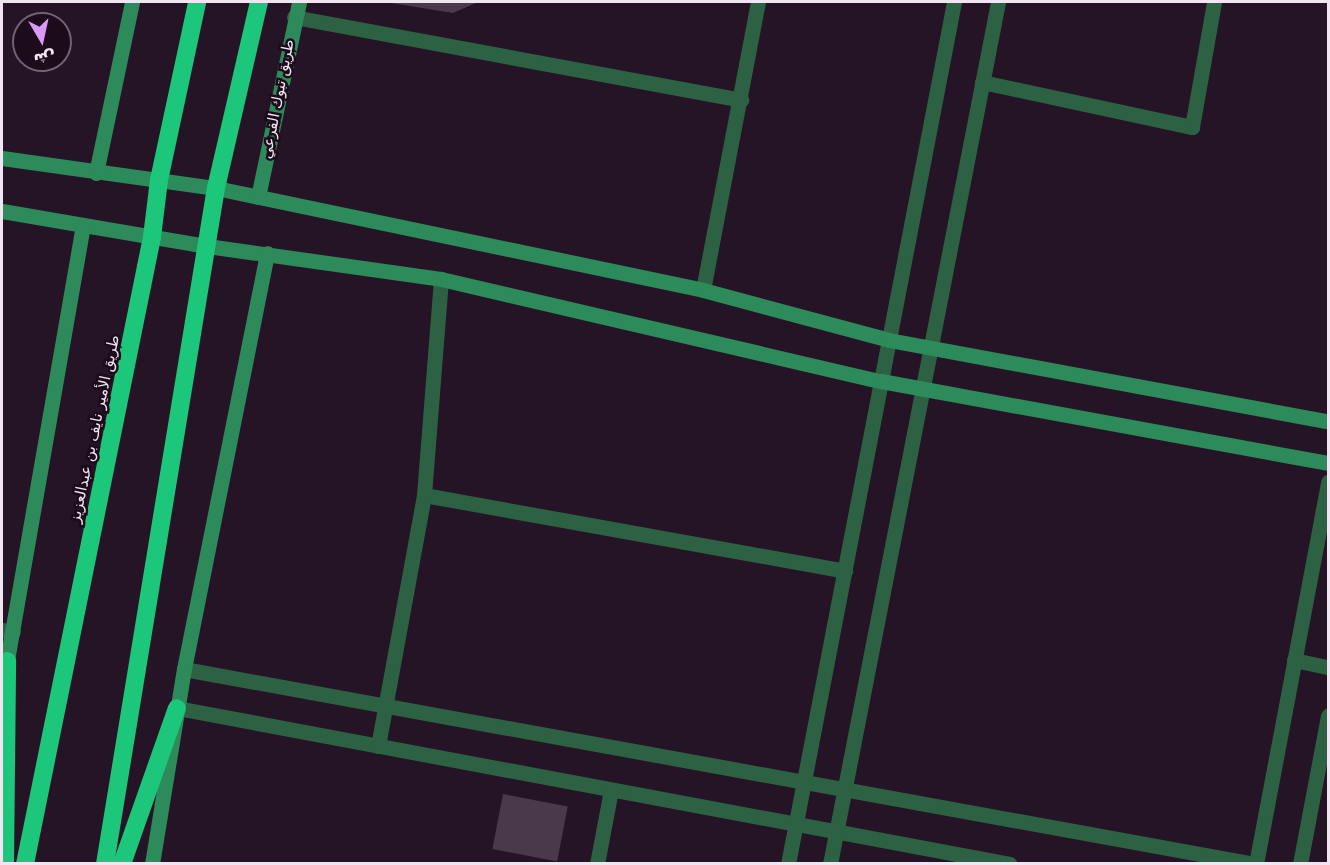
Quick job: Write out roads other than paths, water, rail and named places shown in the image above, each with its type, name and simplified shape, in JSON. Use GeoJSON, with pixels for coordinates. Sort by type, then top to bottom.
{"type":"FeatureCollection","features":[{"type":"Feature","properties":{"kind":"highway","name":"طريق الأمير نايف بن عبدالعزيز"},"geometry":{"type":"LineString","coordinates":[[25,864],[152,237],[159,180],[197,2]]}},
{"type":"Feature","properties":{"kind":"highway"},"geometry":{"type":"LineString","coordinates":[[105,864],[216,188],[259,2]]}},
{"type":"Feature","properties":{"kind":"highway"},"geometry":{"type":"LineString","coordinates":[[4,661],[5,864]]}},
{"type":"Feature","properties":{"kind":"highway"},"geometry":{"type":"LineString","coordinates":[[122,864],[177,708]]}},
{"type":"Feature","properties":{"kind":"main road"},"geometry":{"type":"LineString","coordinates":[[96,173],[132,2]]}},
{"type":"Feature","properties":{"kind":"main road","name":"طريق تبوك الفرعي"},"geometry":{"type":"LineString","coordinates":[[258,197],[294,17],[299,2]]}},
{"type":"Feature","properties":{"kind":"main road"},"geometry":{"type":"LineString","coordinates":[[2,158],[96,173],[216,188],[703,290],[889,340],[1329,421]]}},
{"type":"Feature","properties":{"kind":"main road"},"geometry":{"type":"LineString","coordinates":[[2,211],[207,246],[441,279],[881,381],[1329,463]]}},
{"type":"Feature","properties":{"kind":"main road"},"geometry":{"type":"LineString","coordinates":[[2,690],[7,631],[83,226]]}},
{"type":"Feature","properties":{"kind":"main road"},"geometry":{"type":"LineString","coordinates":[[152,864],[184,669],[267,254]]}},
{"type":"Feature","properties":{"kind":"street"},"geometry":{"type":"LineString","coordinates":[[703,290],[758,2]]}},
{"type":"Feature","properties":{"kind":"street"},"geometry":{"type":"LineString","coordinates":[[788,864],[954,2]]}},
{"type":"Feature","properties":{"kind":"street"},"geometry":{"type":"LineString","coordinates":[[830,864],[998,2]]}},
{"type":"Feature","properties":{"kind":"street"},"geometry":{"type":"LineString","coordinates":[[982,82],[1192,127],[1214,2]]}},
{"type":"Feature","properties":{"kind":"street"},"geometry":{"type":"LineString","coordinates":[[294,17],[741,100]]}},
{"type":"Feature","properties":{"kind":"street"},"geometry":{"type":"LineString","coordinates":[[378,746],[424,495],[441,279]]}},
{"type":"Feature","properties":{"kind":"street"},"geometry":{"type":"LineString","coordinates":[[184,669],[1256,864],[1329,482]]}},
{"type":"Feature","properties":{"kind":"street"},"geometry":{"type":"LineString","coordinates":[[424,495],[845,571]]}},
{"type":"Feature","properties":{"kind":"street"},"geometry":{"type":"LineString","coordinates":[[1294,660],[1329,667]]}},
{"type":"Feature","properties":{"kind":"street"},"geometry":{"type":"LineString","coordinates":[[177,708],[1010,864]]}},
{"type":"Feature","properties":{"kind":"street"},"geometry":{"type":"LineString","coordinates":[[1300,864],[1329,716]]}},
{"type":"Feature","properties":{"kind":"street"},"geometry":{"type":"LineString","coordinates":[[597,864],[611,790]]}}]}
